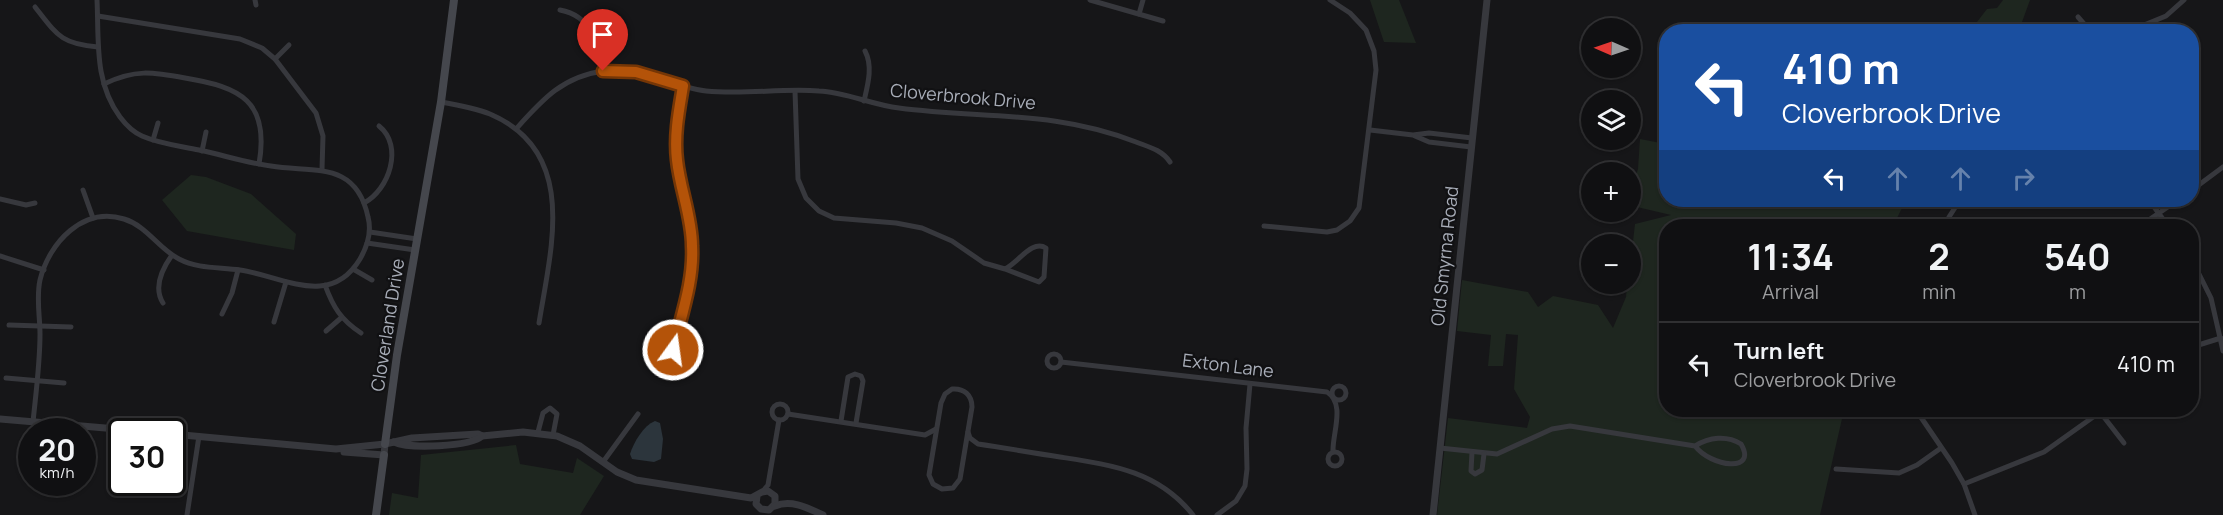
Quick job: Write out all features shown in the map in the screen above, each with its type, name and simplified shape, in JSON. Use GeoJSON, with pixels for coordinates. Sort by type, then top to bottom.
{"type":"FeatureCollection","features":[{"type":"Feature","properties":{"kind":"main road","name":"Cloverland Drive"},"geometry":{"type":"LineString","coordinates":[[385,444],[398,350],[441,102],[454,0]]}},
{"type":"Feature","properties":{"kind":"main road"},"geometry":{"type":"LineString","coordinates":[[376,515],[384,455]]}},
{"type":"Feature","properties":{"kind":"street"},"geometry":{"type":"LineString","coordinates":[[33,418],[40,326],[39,288],[44,270],[64,236],[77,225],[93,218],[115,217],[134,223],[172,255],[198,266],[238,270],[307,287],[325,285],[341,278],[353,268],[369,237],[369,223],[364,203],[355,188],[338,175],[322,169],[259,164],[153,140],[135,132],[122,120],[100,71],[97,0]]}},
{"type":"Feature","properties":{"kind":"street"},"geometry":{"type":"LineString","coordinates":[[1090,0],[1163,21]]}},
{"type":"Feature","properties":{"kind":"street"},"geometry":{"type":"LineString","coordinates":[[1139,14],[1143,0]]}},
{"type":"Feature","properties":{"kind":"street"},"geometry":{"type":"LineString","coordinates":[[1264,225],[1327,232],[1336,230],[1356,215],[1361,201],[1376,70],[1371,40],[1359,21],[1330,0]]}},
{"type":"Feature","properties":{"kind":"street","name":"Old Smyrna Road"},"geometry":{"type":"LineString","coordinates":[[1433,515],[1487,0]]}},
{"type":"Feature","properties":{"kind":"street"},"geometry":{"type":"LineString","coordinates":[[2146,24],[2166,16],[2184,0]]}},
{"type":"Feature","properties":{"kind":"street"},"geometry":{"type":"LineString","coordinates":[[35,7],[63,39],[80,45],[98,47]]}},
{"type":"Feature","properties":{"kind":"street"},"geometry":{"type":"LineString","coordinates":[[560,10],[576,14],[588,26],[598,45],[603,71]]}},
{"type":"Feature","properties":{"kind":"street"},"geometry":{"type":"LineString","coordinates":[[98,16],[244,40],[258,45],[275,58],[318,118],[324,141],[322,169]]}},
{"type":"Feature","properties":{"kind":"street"},"geometry":{"type":"LineString","coordinates":[[2078,17],[2084,24]]}},
{"type":"Feature","properties":{"kind":"street"},"geometry":{"type":"LineString","coordinates":[[275,58],[289,45]]}},
{"type":"Feature","properties":{"kind":"street"},"geometry":{"type":"LineString","coordinates":[[864,101],[869,67],[865,51]]}},
{"type":"Feature","properties":{"kind":"street","name":"Cloverbrook Drive"},"geometry":{"type":"LineString","coordinates":[[516,129],[552,92],[579,78],[603,71],[636,72],[683,86],[718,92],[826,91],[908,109],[1031,117],[1077,124],[1121,136],[1154,149],[1164,154],[1170,162]]}},
{"type":"Feature","properties":{"kind":"street"},"geometry":{"type":"LineString","coordinates":[[104,84],[125,75],[146,72],[213,82],[230,88],[249,104],[259,122],[262,137],[259,164]]}},
{"type":"Feature","properties":{"kind":"street"},"geometry":{"type":"LineString","coordinates":[[673,350],[689,284],[692,258],[691,230],[676,152],[677,124],[683,86]]}},
{"type":"Feature","properties":{"kind":"street"},"geometry":{"type":"LineString","coordinates":[[795,91],[798,177],[804,195],[812,206],[831,217],[896,223],[930,231],[956,243],[984,263],[1041,282],[1044,277],[1046,246],[1040,245],[1031,249],[1005,269]]}},
{"type":"Feature","properties":{"kind":"street"},"geometry":{"type":"LineString","coordinates":[[441,102],[489,114],[516,129],[542,161],[549,176],[553,221],[539,322]]}},
{"type":"Feature","properties":{"kind":"street"},"geometry":{"type":"LineString","coordinates":[[153,140],[158,123]]}},
{"type":"Feature","properties":{"kind":"street"},"geometry":{"type":"LineString","coordinates":[[364,203],[382,188],[390,165],[391,150],[388,137],[379,126]]}},
{"type":"Feature","properties":{"kind":"street"},"geometry":{"type":"LineString","coordinates":[[1370,130],[1472,138]]}},
{"type":"Feature","properties":{"kind":"street"},"geometry":{"type":"LineString","coordinates":[[202,151],[206,132]]}},
{"type":"Feature","properties":{"kind":"street"},"geometry":{"type":"LineString","coordinates":[[1413,135],[1429,142],[1471,147]]}},
{"type":"Feature","properties":{"kind":"street"},"geometry":{"type":"LineString","coordinates":[[2199,185],[2223,167]]}},
{"type":"Feature","properties":{"kind":"street"},"geometry":{"type":"LineString","coordinates":[[83,190],[93,218]]}},
{"type":"Feature","properties":{"kind":"street"},"geometry":{"type":"LineString","coordinates":[[0,199],[24,205],[35,202]]}},
{"type":"Feature","properties":{"kind":"street"},"geometry":{"type":"LineString","coordinates":[[2154,207],[2163,219]]}},
{"type":"Feature","properties":{"kind":"street"},"geometry":{"type":"LineString","coordinates":[[2150,219],[2168,207]]}},
{"type":"Feature","properties":{"kind":"street"},"geometry":{"type":"LineString","coordinates":[[369,237],[417,239]]}},
{"type":"Feature","properties":{"kind":"street"},"geometry":{"type":"LineString","coordinates":[[369,237],[415,250]]}},
{"type":"Feature","properties":{"kind":"street"},"geometry":{"type":"LineString","coordinates":[[163,303],[159,294],[159,282],[163,269],[172,255]]}},
{"type":"Feature","properties":{"kind":"street"},"geometry":{"type":"LineString","coordinates":[[0,256],[44,270]]}},
{"type":"Feature","properties":{"kind":"street"},"geometry":{"type":"LineString","coordinates":[[353,268],[372,280]]}},
{"type":"Feature","properties":{"kind":"street"},"geometry":{"type":"LineString","coordinates":[[222,314],[232,293],[238,270]]}},
{"type":"Feature","properties":{"kind":"street"},"geometry":{"type":"LineString","coordinates":[[2199,274],[2211,298],[2222,338],[2223,351]]}},
{"type":"Feature","properties":{"kind":"street"},"geometry":{"type":"LineString","coordinates":[[274,322],[286,282]]}},
{"type":"Feature","properties":{"kind":"street"},"geometry":{"type":"LineString","coordinates":[[325,285],[341,318],[361,333]]}},
{"type":"Feature","properties":{"kind":"street"},"geometry":{"type":"LineString","coordinates":[[326,330],[341,318]]}},
{"type":"Feature","properties":{"kind":"street"},"geometry":{"type":"LineString","coordinates":[[9,325],[71,327]]}},
{"type":"Feature","properties":{"kind":"street"},"geometry":{"type":"LineString","coordinates":[[2199,345],[2222,338]]}},
{"type":"Feature","properties":{"kind":"street","name":"Exton Lane"},"geometry":{"type":"LineString","coordinates":[[1061,362],[1327,392],[1333,398],[1337,408],[1333,452]]}},
{"type":"Feature","properties":{"kind":"street"},"geometry":{"type":"LineString","coordinates":[[840,421],[848,377],[855,374],[861,376],[863,381],[856,423]]}},
{"type":"Feature","properties":{"kind":"street"},"geometry":{"type":"LineString","coordinates":[[6,378],[64,383]]}},
{"type":"Feature","properties":{"kind":"street"},"geometry":{"type":"LineString","coordinates":[[1217,515],[1236,501],[1245,486],[1246,428],[1250,384]]}},
{"type":"Feature","properties":{"kind":"street"},"geometry":{"type":"LineString","coordinates":[[958,389],[967,393],[971,401],[968,432],[958,483],[951,489],[942,489],[933,484],[929,475],[943,397],[948,391],[958,389]]}},
{"type":"Feature","properties":{"kind":"street"},"geometry":{"type":"LineString","coordinates":[[783,404],[788,414],[786,418],[779,420],[772,415],[772,410],[775,405],[783,404]]}},
{"type":"Feature","properties":{"kind":"street"},"geometry":{"type":"LineString","coordinates":[[538,432],[543,413],[550,408],[555,410],[557,416],[553,435]]}},
{"type":"Feature","properties":{"kind":"street"},"geometry":{"type":"LineString","coordinates":[[603,462],[638,414]]}},
{"type":"Feature","properties":{"kind":"street"},"geometry":{"type":"LineString","coordinates":[[788,414],[925,435],[934,445]]}},
{"type":"Feature","properties":{"kind":"street"},"geometry":{"type":"LineString","coordinates":[[1921,417],[1964,484],[1975,515]]}},
{"type":"Feature","properties":{"kind":"street"},"geometry":{"type":"LineString","coordinates":[[1964,484],[2044,452],[2094,417]]}},
{"type":"Feature","properties":{"kind":"street"},"geometry":{"type":"LineString","coordinates":[[2106,417],[2124,443]]}},
{"type":"Feature","properties":{"kind":"street"},"geometry":{"type":"LineString","coordinates":[[0,419],[18,421]]}},
{"type":"Feature","properties":{"kind":"street"},"geometry":{"type":"LineString","coordinates":[[766,502],[779,420]]}},
{"type":"Feature","properties":{"kind":"street"},"geometry":{"type":"LineString","coordinates":[[1440,448],[1484,454],[1501,453],[1549,431],[1561,427],[1579,427],[1637,440],[1695,446],[1712,439],[1728,439],[1741,444],[1744,454],[1742,460],[1737,464],[1722,464],[1705,457],[1695,446]]}},
{"type":"Feature","properties":{"kind":"street"},"geometry":{"type":"LineString","coordinates":[[925,435],[937,428]]}},
{"type":"Feature","properties":{"kind":"street"},"geometry":{"type":"LineString","coordinates":[[330,449],[438,436],[538,432],[553,435],[580,446],[622,475],[644,482],[766,502],[800,505],[823,515]]}},
{"type":"Feature","properties":{"kind":"street"},"geometry":{"type":"LineString","coordinates":[[968,432],[970,438],[978,444],[1127,469],[1143,475],[1167,490],[1193,515]]}},
{"type":"Feature","properties":{"kind":"street"},"geometry":{"type":"LineString","coordinates":[[186,435],[384,455],[385,444]]}},
{"type":"Feature","properties":{"kind":"street"},"geometry":{"type":"LineString","coordinates":[[187,515],[199,436]]}},
{"type":"Feature","properties":{"kind":"street"},"geometry":{"type":"LineString","coordinates":[[965,451],[978,444]]}},
{"type":"Feature","properties":{"kind":"street"},"geometry":{"type":"LineString","coordinates":[[1836,469],[1899,473],[1917,465],[1941,448]]}},
{"type":"Feature","properties":{"kind":"street"},"geometry":{"type":"LineString","coordinates":[[1472,452],[1470,469],[1475,474],[1482,470],[1484,454]]}},
{"type":"Feature","properties":{"kind":"shaded area"},"geometry":{"type":"Polygon","coordinates":[[[1370,0],[1399,0],[1416,43],[1384,42],[1370,0]]]}},
{"type":"Feature","properties":{"kind":"shaded area"},"geometry":{"type":"Polygon","coordinates":[[[2003,0],[2030,0],[2022,22],[2026,24],[1975,24],[1987,9],[1997,8],[2003,0]]]}},
{"type":"Feature","properties":{"kind":"shaded area"},"geometry":{"type":"Polygon","coordinates":[[[1641,139],[1659,143],[1659,207],[1902,207],[1896,219],[1659,219],[1659,417],[1842,417],[1820,515],[1437,515],[1448,418],[1527,428],[1530,417],[1514,389],[1518,335],[1506,334],[1503,366],[1488,366],[1491,335],[1457,331],[1462,280],[1528,292],[1538,307],[1553,296],[1598,305],[1613,328],[1626,294],[1641,294],[1641,234],[1634,234],[1635,224],[1671,215],[1641,208],[1641,162],[1638,162],[1641,139]]]}},
{"type":"Feature","properties":{"kind":"shaded area"},"geometry":{"type":"Polygon","coordinates":[[[191,175],[206,177],[251,194],[296,234],[294,250],[187,231],[162,200],[191,175]]]}},
{"type":"Feature","properties":{"kind":"shaded area"},"geometry":{"type":"Polygon","coordinates":[[[655,421],[660,423],[663,439],[661,459],[654,462],[632,459],[630,454],[643,430],[655,421]]]}},
{"type":"Feature","properties":{"kind":"shaded area"},"geometry":{"type":"Polygon","coordinates":[[[516,445],[520,464],[573,473],[577,458],[604,476],[580,515],[389,515],[392,493],[418,498],[421,455],[516,445]]]}},
{"type":"Feature","properties":{"kind":"route"},"geometry":{"type":"LineString","coordinates":[[603,71],[636,72],[683,86],[677,124],[676,152],[691,230],[692,258],[689,284],[673,350]]}}]}
